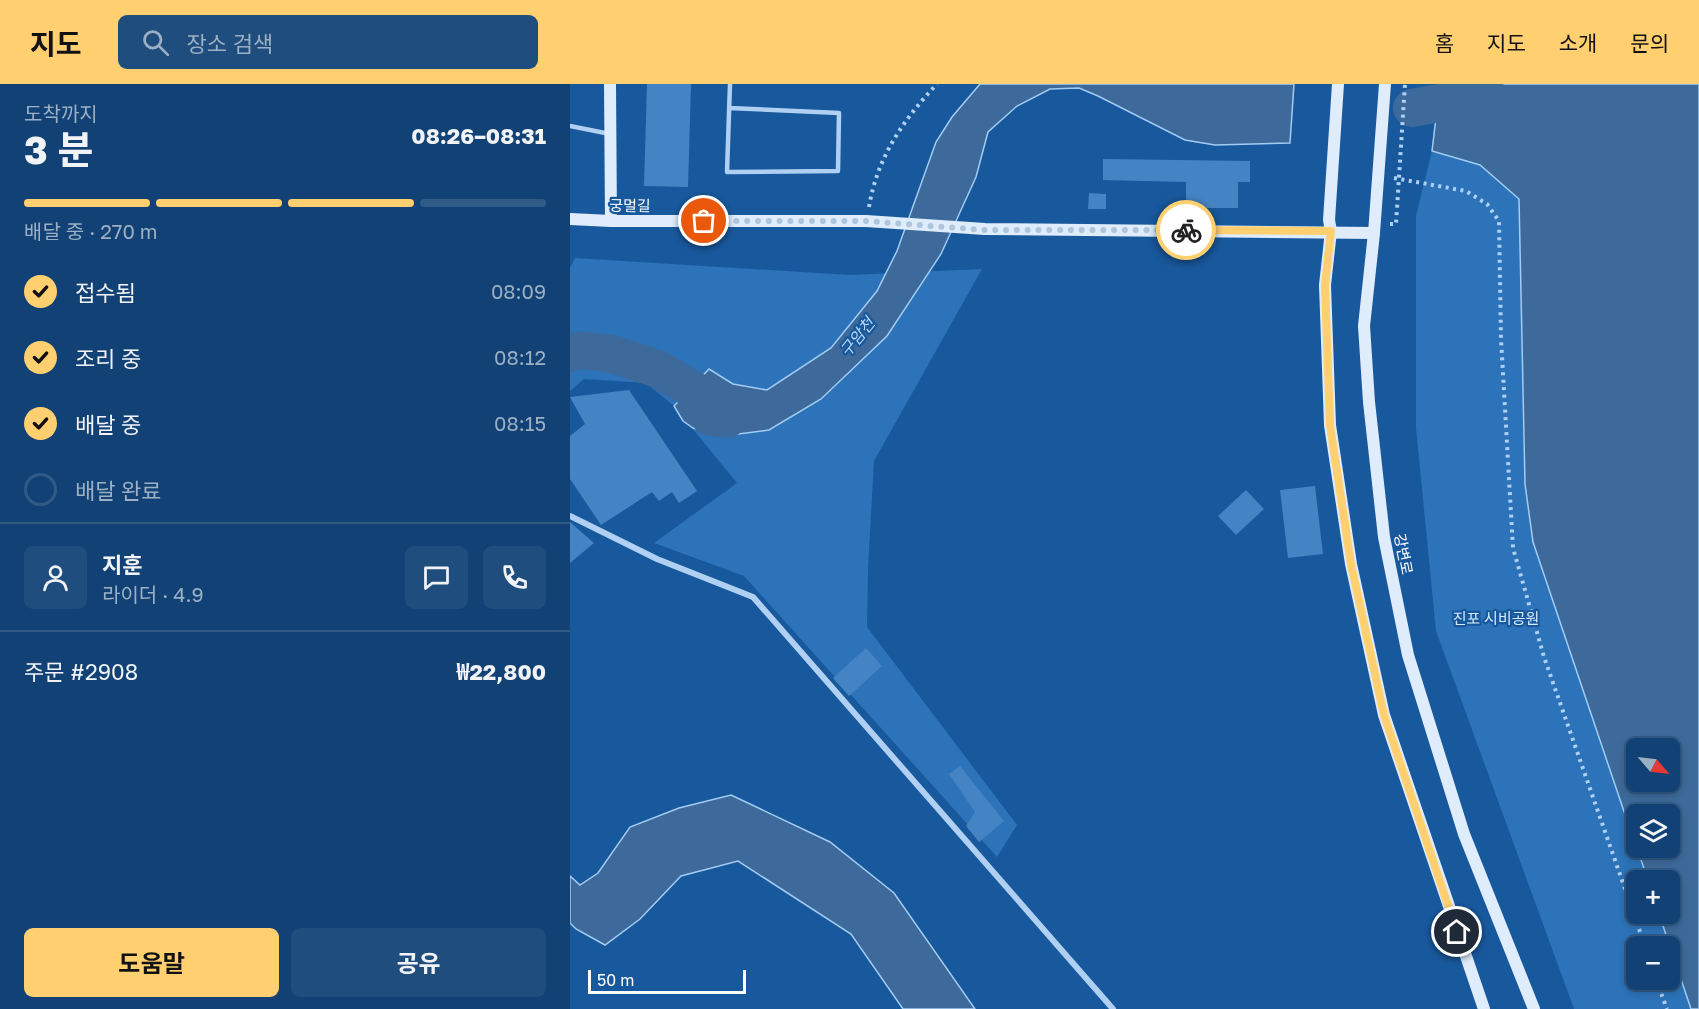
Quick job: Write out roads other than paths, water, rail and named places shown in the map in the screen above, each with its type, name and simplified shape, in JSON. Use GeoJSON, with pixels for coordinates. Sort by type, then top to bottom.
{"type":"FeatureCollection","features":[{"type":"Feature","properties":{"kind":"street"},"geometry":{"type":"LineString","coordinates":[[610,84],[611,221]]}},
{"type":"Feature","properties":{"kind":"street"},"geometry":{"type":"LineString","coordinates":[[1338,84],[1329,220],[1331,231],[1325,285],[1330,425],[1351,564],[1384,715],[1484,1009]]}},
{"type":"Feature","properties":{"kind":"street","name":"강변로"},"geometry":{"type":"LineString","coordinates":[[1385,84],[1374,233],[1364,326],[1369,402],[1384,537],[1408,656],[1464,834],[1534,1009]]}},
{"type":"Feature","properties":{"kind":"street","name":"궁멀길"},"geometry":{"type":"LineString","coordinates":[[570,219],[866,221],[985,230],[1374,233]]}},
{"type":"Feature","properties":{"kind":"street"},"geometry":{"type":"LineString","coordinates":[[570,516],[657,559],[753,597],[1113,1009]]}},
{"type":"Feature","properties":{"kind":"lane"},"geometry":{"type":"LineString","coordinates":[[729,108],[839,113],[838,171],[727,172],[729,108],[730,84]]}},
{"type":"Feature","properties":{"kind":"lane"},"geometry":{"type":"LineString","coordinates":[[570,126],[610,134]]}},
{"type":"Feature","properties":{"kind":"water"},"geometry":{"type":"Polygon","coordinates":[[[980,84],[1294,84],[1290,143],[1215,145],[1185,140],[1079,88],[1050,89],[1017,106],[988,132],[976,177],[941,254],[887,336],[821,399],[769,430],[722,436],[693,428],[683,421],[674,406],[709,369],[733,384],[767,390],[831,348],[877,291],[897,251],[936,142],[952,117],[980,84]]]}},
{"type":"Feature","properties":{"kind":"water"},"geometry":{"type":"Polygon","coordinates":[[[1440,84],[1699,84],[1699,1009],[1691,1009],[1680,976],[1680,936],[1666,936],[1662,924],[1680,924],[1680,870],[1645,870],[1640,858],[1680,858],[1680,804],[1626,804],[1626,817],[1533,542],[1525,484],[1519,199],[1480,165],[1432,151],[1440,84]]]}},
{"type":"Feature","properties":{"kind":"water"},"geometry":{"type":"Polygon","coordinates":[[[731,795],[830,842],[894,893],[975,1009],[903,1009],[851,934],[738,861],[681,876],[640,919],[605,945],[576,929],[570,923],[570,876],[580,885],[598,873],[630,827],[679,808],[731,795]]]}},
{"type":"Feature","properties":{"kind":"waterway","name":"구암천"},"geometry":{"type":"LineString","coordinates":[[1412,108],[1487,94]]}},
{"type":"Feature","properties":{"kind":"waterway","name":"구암천"},"geometry":{"type":"LineString","coordinates":[[570,353],[581,350],[612,354],[658,369],[695,391],[710,417],[727,419]]}},
{"type":"Feature","properties":{"kind":"park label","name":"진포 시비공원"},"geometry":{"type":"Point","coordinates":[1496,619]}}]}
